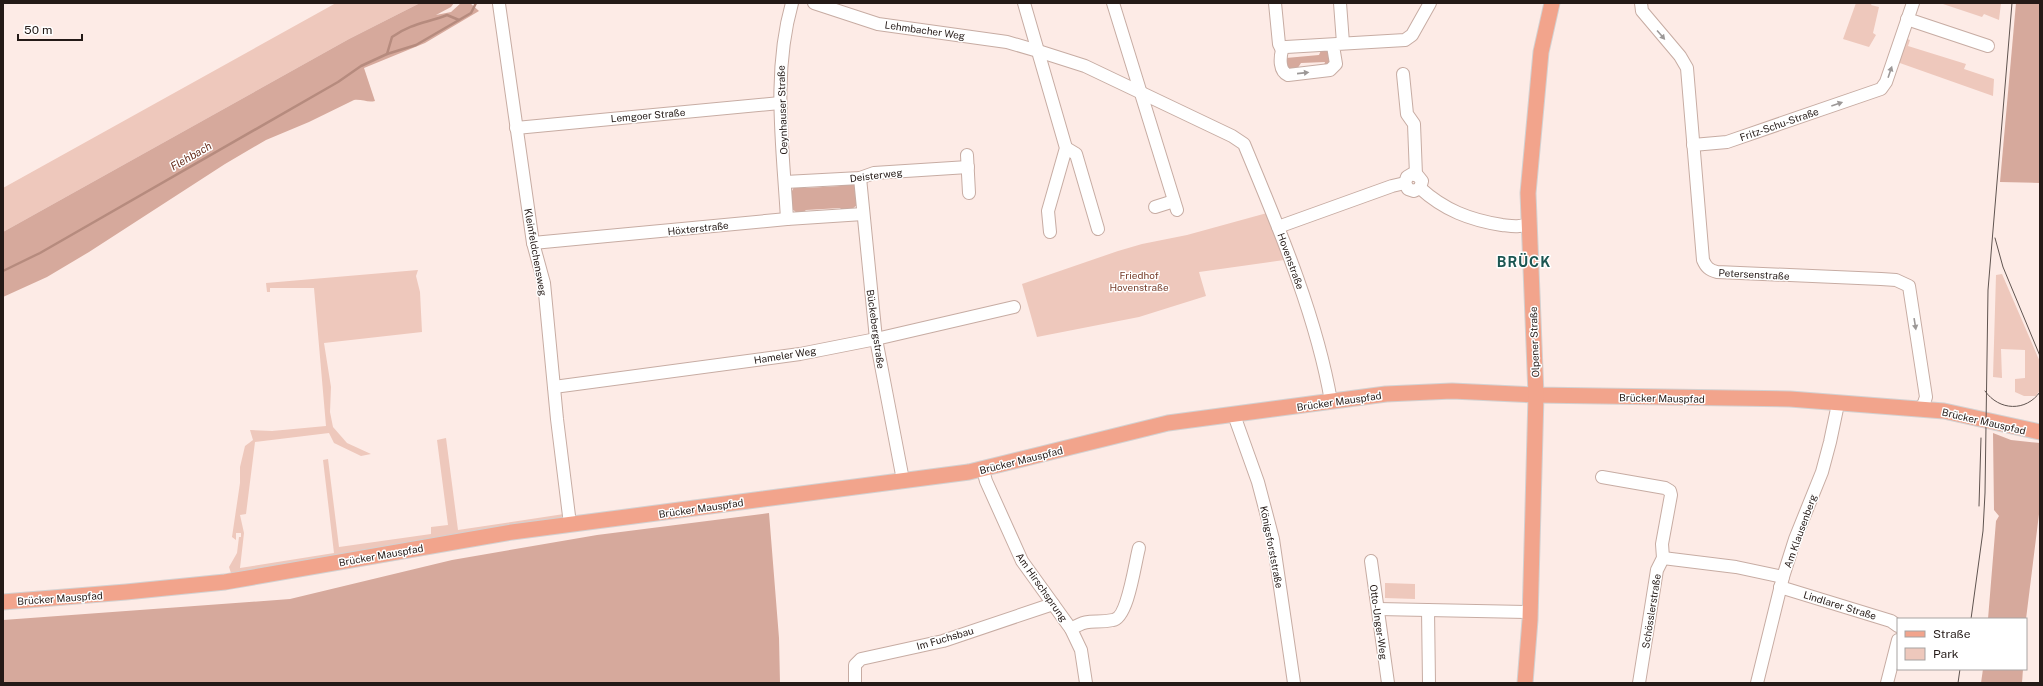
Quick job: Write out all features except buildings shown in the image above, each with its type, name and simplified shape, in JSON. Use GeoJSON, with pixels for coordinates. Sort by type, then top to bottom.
{"type":"FeatureCollection","features":[{"type":"Feature","properties":{"kind":"main road","name":"Olpener Straße"},"geometry":{"type":"LineString","coordinates":[[1526,683],[1531,612],[1536,396],[1528,193],[1541,52],[1552,3]]}},
{"type":"Feature","properties":{"kind":"main road","name":"Brücker Mauspfad"},"geometry":{"type":"LineString","coordinates":[[3,602],[225,582],[482,537],[570,524],[827,492],[903,480],[923,479],[983,470],[1162,424],[1392,394],[1452,391],[1536,396],[1790,399],[1838,404],[1919,408],[1954,413],[2014,428],[2040,432]]}},
{"type":"Feature","properties":{"kind":"street","name":"Kleinfeldchensweg"},"geometry":{"type":"LineString","coordinates":[[497,3],[533,243],[544,283],[554,387],[570,524]]}},
{"type":"Feature","properties":{"kind":"street","name":"Oeynhauser Straße"},"geometry":{"type":"LineString","coordinates":[[787,219],[780,103],[782,47],[792,3]]}},
{"type":"Feature","properties":{"kind":"street","name":"Lehmbacher Weg"},"geometry":{"type":"LineString","coordinates":[[814,3],[878,24],[1007,42],[1038,50],[1085,66],[1232,136],[1244,144],[1278,227]]}},
{"type":"Feature","properties":{"kind":"street"},"geometry":{"type":"LineString","coordinates":[[1024,3],[1066,148],[1048,211],[1050,232]]}},
{"type":"Feature","properties":{"kind":"street"},"geometry":{"type":"LineString","coordinates":[[1113,3],[1175,206],[1155,207]]}},
{"type":"Feature","properties":{"kind":"street"},"geometry":{"type":"LineString","coordinates":[[1275,3],[1279,44],[1282,50],[1282,69],[1284,73],[1288,75],[1330,70],[1334,68],[1336,64],[1338,45],[1340,3]]}},
{"type":"Feature","properties":{"kind":"street"},"geometry":{"type":"LineString","coordinates":[[1282,50],[1286,48],[1329,44],[1338,45],[1405,40],[1412,35],[1430,3]]}},
{"type":"Feature","properties":{"kind":"street","name":"Petersenstraße"},"geometry":{"type":"LineString","coordinates":[[1641,3],[1642,10],[1680,56],[1687,68],[1703,260],[1710,270],[1738,273],[1881,279],[1899,281],[1909,286],[1926,397],[1924,403],[1919,408]]}},
{"type":"Feature","properties":{"kind":"street","name":"Fritz-Schu-Straße"},"geometry":{"type":"LineString","coordinates":[[1693,145],[1727,142],[1879,90],[1884,86],[1913,3]]}},
{"type":"Feature","properties":{"kind":"street"},"geometry":{"type":"LineString","coordinates":[[1907,19],[1988,46]]}},
{"type":"Feature","properties":{"kind":"street"},"geometry":{"type":"LineString","coordinates":[[1403,74],[1407,114],[1414,124],[1416,174],[1422,181],[1420,188]]}},
{"type":"Feature","properties":{"kind":"street","name":"Lemgoer Straße"},"geometry":{"type":"LineString","coordinates":[[516,128],[780,103]]}},
{"type":"Feature","properties":{"kind":"street"},"geometry":{"type":"LineString","coordinates":[[1066,148],[1076,154],[1098,229]]}},
{"type":"Feature","properties":{"kind":"street","name":"Deisterweg"},"geometry":{"type":"LineString","coordinates":[[785,182],[860,178],[874,173],[967,161],[969,193]]}},
{"type":"Feature","properties":{"kind":"street","name":"Hovenstraße"},"geometry":{"type":"LineString","coordinates":[[1405,184],[1408,176],[1416,174]]}},
{"type":"Feature","properties":{"kind":"street","name":"Bückebergstraße"},"geometry":{"type":"LineString","coordinates":[[860,178],[876,339],[903,480]]}},
{"type":"Feature","properties":{"kind":"street","name":"Hovenstraße"},"geometry":{"type":"LineString","coordinates":[[1405,184],[1410,190],[1416,191],[1420,188],[1432,200],[1458,214],[1490,223],[1523,226],[1529,223]]}},
{"type":"Feature","properties":{"kind":"street","name":"Hovenstraße"},"geometry":{"type":"LineString","coordinates":[[1331,401],[1325,369],[1300,284],[1278,227],[1392,186],[1405,184]]}},
{"type":"Feature","properties":{"kind":"street","name":"Höxterstraße"},"geometry":{"type":"LineString","coordinates":[[533,243],[787,219],[863,214]]}},
{"type":"Feature","properties":{"kind":"street","name":"Hameler Weg"},"geometry":{"type":"LineString","coordinates":[[554,387],[800,354],[876,339],[1014,307]]}},
{"type":"Feature","properties":{"kind":"street","name":"Am Klausenberg"},"geometry":{"type":"LineString","coordinates":[[1757,683],[1794,540],[1822,472],[1838,404]]}},
{"type":"Feature","properties":{"kind":"street","name":"Königsforststraße"},"geometry":{"type":"LineString","coordinates":[[1234,415],[1258,482],[1272,539],[1294,683]]}},
{"type":"Feature","properties":{"kind":"street","name":"Am Hirschsprung"},"geometry":{"type":"LineString","coordinates":[[983,470],[986,481],[1022,560],[1071,629],[1081,650],[1086,683]]}},
{"type":"Feature","properties":{"kind":"street","name":"Schösslerstraße"},"geometry":{"type":"LineString","coordinates":[[1602,476],[1665,488],[1670,491],[1671,495],[1662,544],[1663,558],[1657,570],[1638,683]]}},
{"type":"Feature","properties":{"kind":"street"},"geometry":{"type":"LineString","coordinates":[[1071,629],[1084,622],[1113,620],[1120,616],[1125,607],[1139,548]]}},
{"type":"Feature","properties":{"kind":"street","name":"Lindlarer Straße"},"geometry":{"type":"LineString","coordinates":[[1663,558],[1736,567],[1891,621],[1897,625]]}},
{"type":"Feature","properties":{"kind":"street","name":"Otto-Unger-Weg"},"geometry":{"type":"LineString","coordinates":[[1371,561],[1388,683]]}},
{"type":"Feature","properties":{"kind":"street","name":"Im Fuchsbau"},"geometry":{"type":"LineString","coordinates":[[855,683],[855,665],[861,659],[942,641],[1053,604]]}},
{"type":"Feature","properties":{"kind":"street"},"geometry":{"type":"LineString","coordinates":[[1378,609],[1531,612]]}},
{"type":"Feature","properties":{"kind":"street"},"geometry":{"type":"LineString","coordinates":[[1428,610],[1429,683]]}},
{"type":"Feature","properties":{"kind":"street"},"geometry":{"type":"LineString","coordinates":[[1887,683],[1897,644]]}},
{"type":"Feature","properties":{"kind":"green space"},"geometry":{"type":"Polygon","coordinates":[[[336,3],[420,3],[349,39],[3,232],[3,188],[336,3]]]}},
{"type":"Feature","properties":{"kind":"green space"},"geometry":{"type":"Polygon","coordinates":[[[1856,3],[1872,3],[1871,5],[1879,7],[1873,33],[1876,35],[1869,47],[1843,39],[1856,3]]]}},
{"type":"Feature","properties":{"kind":"green space"},"geometry":{"type":"Polygon","coordinates":[[[1940,3],[2001,3],[1999,20],[1984,14],[1982,17],[1940,3]]]}},
{"type":"Feature","properties":{"kind":"green space"},"geometry":{"type":"Polygon","coordinates":[[[1905,38],[1910,40],[1908,46],[1966,64],[1964,69],[1994,79],[1993,96],[1897,62],[1905,38]]]}},
{"type":"Feature","properties":{"kind":"green space","name":"Friedhof Hovenstraße"},"geometry":{"type":"Polygon","coordinates":[[[1267,213],[1284,260],[1199,272],[1206,296],[1139,317],[1037,337],[1022,284],[1142,244],[1187,235],[1267,213]]]}},
{"type":"Feature","properties":{"kind":"green space"},"geometry":{"type":"Polygon","coordinates":[[[418,270],[416,276],[420,292],[422,332],[324,343],[331,387],[330,412],[333,427],[347,443],[371,454],[361,456],[334,443],[329,433],[255,442],[246,514],[240,515],[244,533],[240,568],[334,553],[323,460],[328,459],[339,547],[431,534],[431,527],[448,525],[437,440],[446,438],[458,530],[564,514],[559,520],[233,574],[231,573],[229,567],[237,553],[239,537],[241,537],[241,533],[236,533],[236,540],[232,537],[240,483],[240,467],[245,446],[253,440],[250,430],[272,431],[326,426],[314,288],[270,288],[270,292],[267,292],[266,283],[418,270]]]}},
{"type":"Feature","properties":{"kind":"green space"},"geometry":{"type":"Polygon","coordinates":[[[2002,274],[2040,362],[2040,390],[2036,396],[2024,396],[2015,392],[2015,379],[2025,378],[2025,350],[2001,349],[2002,378],[1993,377],[1996,275],[2002,274]]]}},
{"type":"Feature","properties":{"kind":"green space"},"geometry":{"type":"Polygon","coordinates":[[[1385,583],[1415,584],[1415,599],[1385,598],[1385,583]]]}},
{"type":"Feature","properties":{"kind":"shaded area"},"geometry":{"type":"Polygon","coordinates":[[[420,3],[454,3],[451,7],[436,15],[451,12],[461,3],[470,3],[479,11],[425,43],[364,68],[375,101],[370,102],[354,100],[309,122],[266,140],[225,164],[89,252],[47,277],[3,297],[3,232],[349,39],[420,3]]]}},
{"type":"Feature","properties":{"kind":"shaded area"},"geometry":{"type":"Polygon","coordinates":[[[2016,3],[2040,3],[2040,183],[2000,182],[2016,3]]]}},
{"type":"Feature","properties":{"kind":"shaded area"},"geometry":{"type":"Polygon","coordinates":[[[1322,48],[1329,48],[1333,61],[1323,68],[1325,62],[1301,63],[1295,72],[1288,71],[1284,54],[1290,50],[1286,58],[1319,55],[1322,48]]]}},
{"type":"Feature","properties":{"kind":"shaded area"},"geometry":{"type":"Polygon","coordinates":[[[843,181],[855,185],[857,205],[852,209],[843,211],[840,208],[806,210],[801,214],[797,213],[791,208],[791,193],[794,187],[802,185],[806,188],[840,186],[843,181]]]}},
{"type":"Feature","properties":{"kind":"shaded area"},"geometry":{"type":"Polygon","coordinates":[[[1993,433],[2011,440],[2040,443],[2040,506],[2026,618],[1988,618],[1996,521],[1999,516],[1994,510],[1993,433]]]}},
{"type":"Feature","properties":{"kind":"shaded area"},"geometry":{"type":"Polygon","coordinates":[[[769,513],[779,638],[780,683],[3,683],[3,620],[290,599],[452,560],[597,535],[769,513]]]}},
{"type":"Feature","properties":{"kind":"shaded area"},"geometry":{"type":"Polygon","coordinates":[[[1983,670],[2023,670],[2022,683],[1981,683],[1983,670]]]}},
{"type":"Feature","properties":{"kind":"waterway","name":"Flehbach"},"geometry":{"type":"LineString","coordinates":[[3,271],[40,253],[338,82],[361,66],[387,54],[416,45],[471,13],[476,3]]}},
{"type":"Feature","properties":{"kind":"waterway","name":"Flehbach"},"geometry":{"type":"LineString","coordinates":[[387,54],[392,37],[399,32],[447,15],[459,20]]}},
{"type":"Feature","properties":{"kind":"tram line"},"geometry":{"type":"LineString","coordinates":[[1971,618],[1983,531],[1985,493],[1988,290],[2012,3]]}},
{"type":"Feature","properties":{"kind":"tram line"},"geometry":{"type":"LineString","coordinates":[[1995,238],[2003,267],[2040,356]]}},
{"type":"Feature","properties":{"kind":"tram line"},"geometry":{"type":"LineString","coordinates":[[1985,391],[1991,398],[1998,402],[2012,406],[2020,406],[2027,403],[2034,399],[2040,392]]}},
{"type":"Feature","properties":{"kind":"tram line"},"geometry":{"type":"LineString","coordinates":[[1979,506],[1981,438]]}},
{"type":"Feature","properties":{"kind":"tram line"},"geometry":{"type":"LineString","coordinates":[[1958,683],[1960,670]]}},
{"type":"Feature","properties":{"kind":"district","name":"BRÜCK"},"geometry":{"type":"Point","coordinates":[1524,262]}}]}
